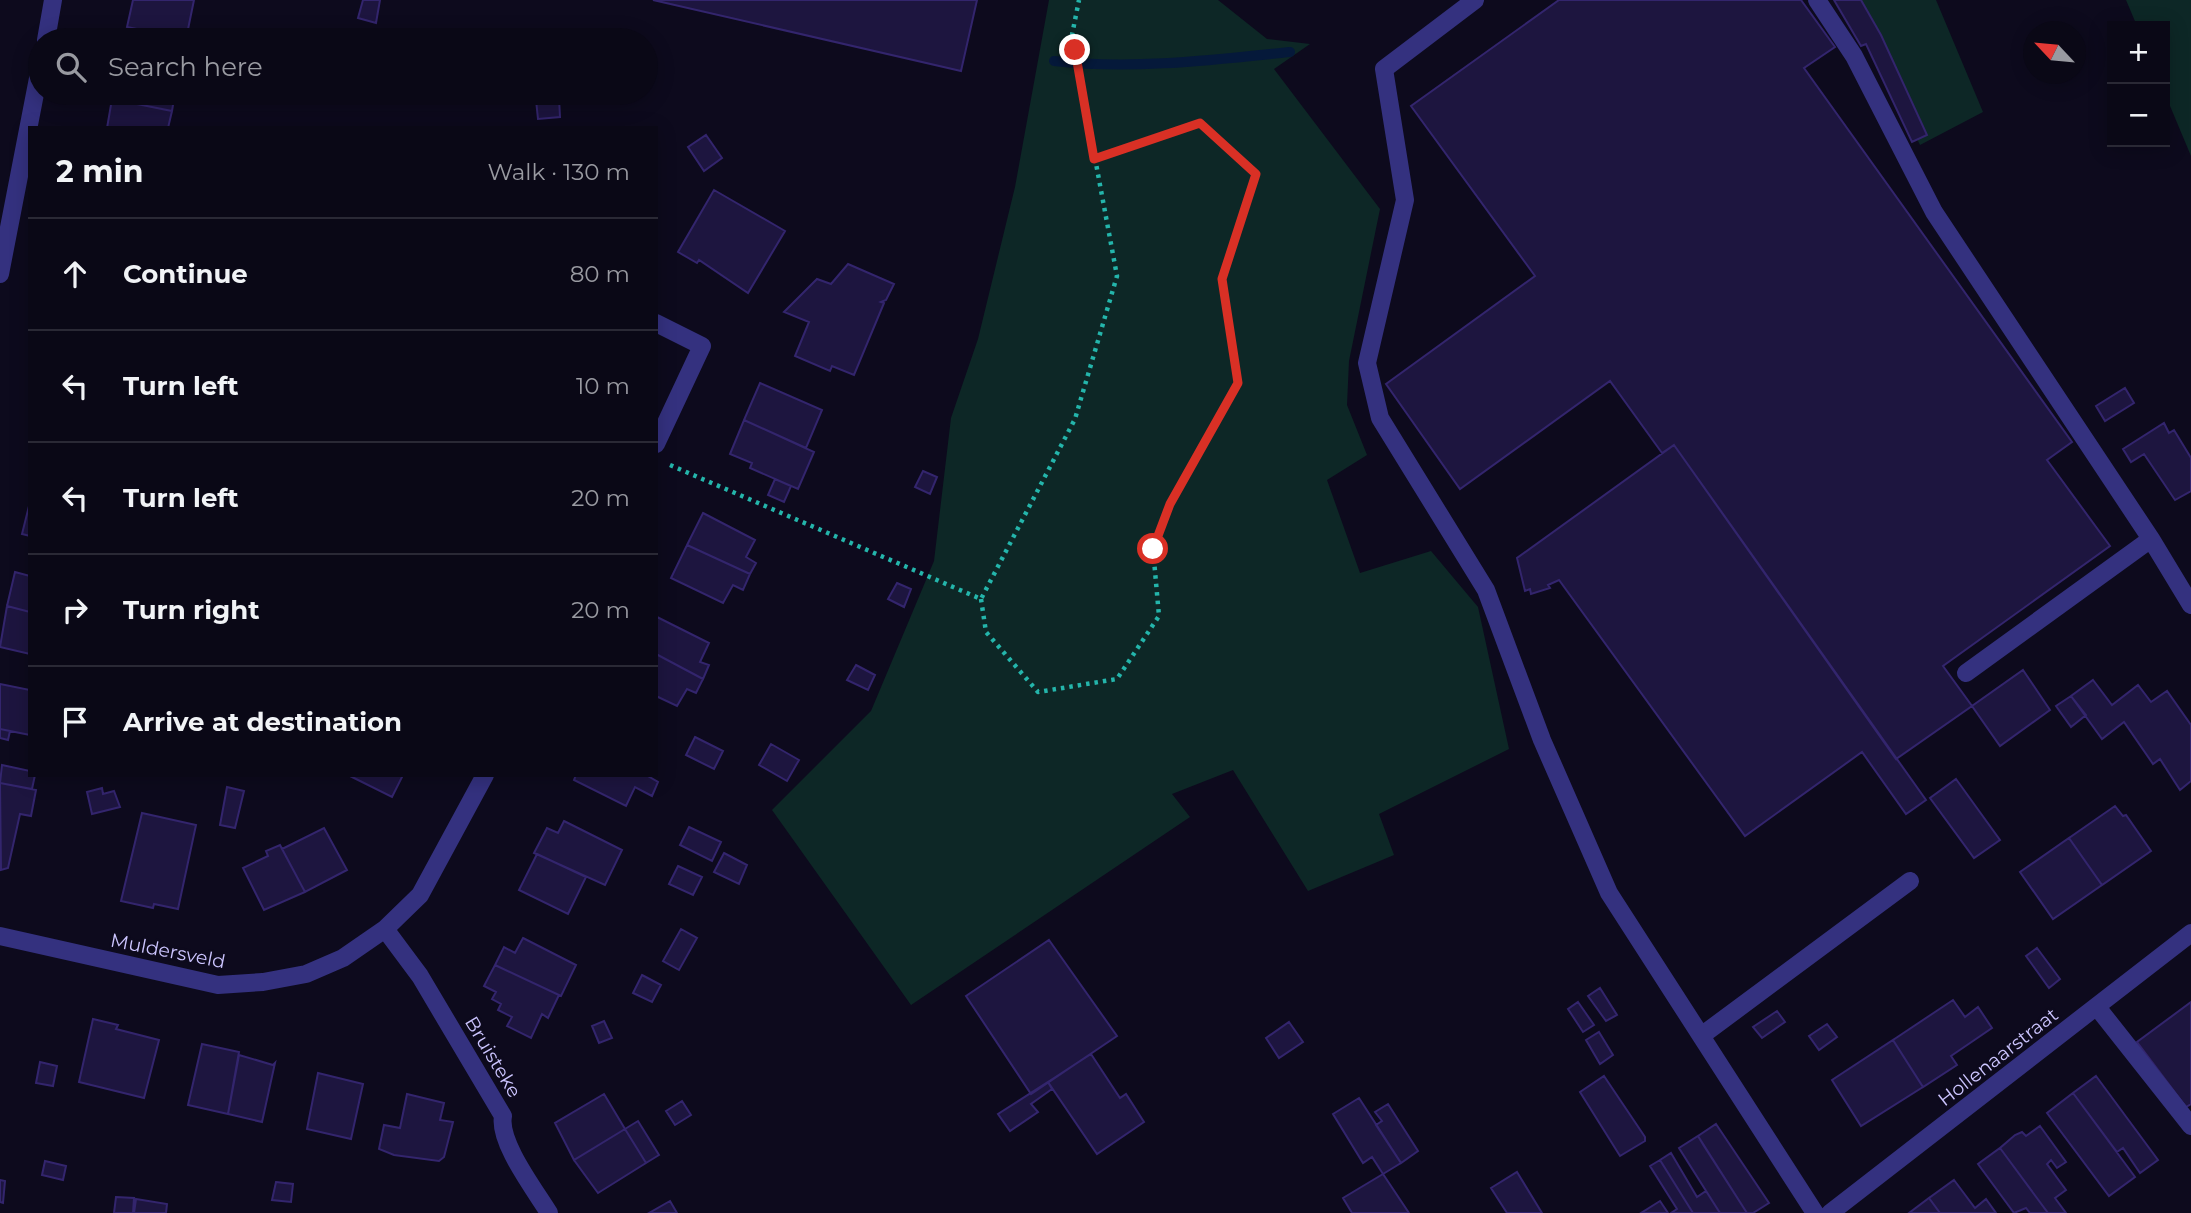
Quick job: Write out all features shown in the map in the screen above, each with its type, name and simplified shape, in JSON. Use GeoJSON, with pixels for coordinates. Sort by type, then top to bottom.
{"type":"FeatureCollection","features":[{"type":"Feature","properties":{"kind":"street"},"geometry":{"type":"LineString","coordinates":[[48,28],[53,0]]}},
{"type":"Feature","properties":{"kind":"street"},"geometry":{"type":"LineString","coordinates":[[1475,0],[1384,69],[1405,200],[1367,363],[1381,418],[1486,590],[1542,740],[1609,893],[1815,1213]]}},
{"type":"Feature","properties":{"kind":"street"},"geometry":{"type":"LineString","coordinates":[[1817,0],[1854,56],[1934,212],[2151,539],[2191,605]]}},
{"type":"Feature","properties":{"kind":"street"},"geometry":{"type":"LineString","coordinates":[[29,126],[33,105]]}},
{"type":"Feature","properties":{"kind":"street"},"geometry":{"type":"LineString","coordinates":[[0,274],[28,130]]}},
{"type":"Feature","properties":{"kind":"street"},"geometry":{"type":"LineString","coordinates":[[658,324],[702,346],[658,440]]}},
{"type":"Feature","properties":{"kind":"street"},"geometry":{"type":"LineString","coordinates":[[1966,673],[2151,539]]}},
{"type":"Feature","properties":{"kind":"street","name":"Muldersveld"},"geometry":{"type":"LineString","coordinates":[[0,936],[218,985],[263,982],[306,974],[343,958],[385,929],[420,895],[484,777]]}},
{"type":"Feature","properties":{"kind":"street"},"geometry":{"type":"LineString","coordinates":[[1701,1036],[1910,881]]}},
{"type":"Feature","properties":{"kind":"street","name":"Bruisteke"},"geometry":{"type":"LineString","coordinates":[[385,929],[420,976],[503,1116],[501,1126],[513,1152],[549,1213]]}},
{"type":"Feature","properties":{"kind":"street","name":"Hollenaarstraat"},"geometry":{"type":"LineString","coordinates":[[1835,1211],[2191,933]]}},
{"type":"Feature","properties":{"kind":"street"},"geometry":{"type":"LineString","coordinates":[[2096,1007],[2191,1126]]}},
{"type":"Feature","properties":{"kind":"path"},"geometry":{"type":"LineString","coordinates":[[1079,0],[1072,34],[1094,159],[1117,276],[1075,419],[981,599],[986,632],[1038,692],[1117,679],[1159,616],[1153,549],[1170,504],[1238,383],[1222,279],[1256,174],[1200,123],[1094,159]]}},
{"type":"Feature","properties":{"kind":"path"},"geometry":{"type":"LineString","coordinates":[[668,464],[981,599]]}},
{"type":"Feature","properties":{"kind":"green space"},"geometry":{"type":"Polygon","coordinates":[[[1049,0],[1218,0],[1267,39],[1310,44],[1274,69],[1380,209],[1349,361],[1347,405],[1367,455],[1327,480],[1360,573],[1431,551],[1478,607],[1509,749],[1379,814],[1394,855],[1308,891],[1233,770],[1172,794],[1190,817],[911,1005],[772,810],[871,711],[934,561],[951,418],[978,339],[1015,187],[1049,0]]]}},
{"type":"Feature","properties":{"kind":"green space"},"geometry":{"type":"Polygon","coordinates":[[[1849,0],[1936,0],[1983,112],[1920,145],[1849,0]]]}},
{"type":"Feature","properties":{"kind":"green space"},"geometry":{"type":"Polygon","coordinates":[[[2126,0],[2191,0],[2191,156],[2170,106],[2170,21],[2135,21],[2126,0]]]}},
{"type":"Feature","properties":{"kind":"building"},"geometry":{"type":"Polygon","coordinates":[[[133,0],[194,0],[188,28],[127,27],[133,0]]]}},
{"type":"Feature","properties":{"kind":"building"},"geometry":{"type":"Polygon","coordinates":[[[363,0],[380,0],[376,23],[358,18],[363,0]]]}},
{"type":"Feature","properties":{"kind":"building"},"geometry":{"type":"Polygon","coordinates":[[[653,0],[977,0],[961,71],[653,0]]]}},
{"type":"Feature","properties":{"kind":"building"},"geometry":{"type":"Polygon","coordinates":[[[1559,0],[1801,0],[1835,47],[1804,68],[2072,442],[2047,460],[2110,546],[1943,666],[1972,706],[1896,759],[1674,445],[1662,453],[1610,381],[1460,489],[1386,384],[1535,276],[1411,106],[1559,0]]]}},
{"type":"Feature","properties":{"kind":"building"},"geometry":{"type":"Polygon","coordinates":[[[1834,0],[1861,0],[1881,35],[1927,135],[1912,142],[1866,44],[1861,46],[1834,0]]]}},
{"type":"Feature","properties":{"kind":"building"},"geometry":{"type":"Polygon","coordinates":[[[111,105],[142,105],[172,111],[168,126],[107,126],[111,105]]]}},
{"type":"Feature","properties":{"kind":"building"},"geometry":{"type":"Polygon","coordinates":[[[142,105],[173,105],[172,111],[142,105]]]}},
{"type":"Feature","properties":{"kind":"building"},"geometry":{"type":"Polygon","coordinates":[[[537,105],[559,105],[560,117],[538,119],[537,105]]]}},
{"type":"Feature","properties":{"kind":"building"},"geometry":{"type":"Polygon","coordinates":[[[706,135],[722,158],[704,171],[688,147],[706,135]]]}},
{"type":"Feature","properties":{"kind":"building"},"geometry":{"type":"Polygon","coordinates":[[[714,190],[785,231],[748,293],[699,260],[697,263],[678,252],[714,190]]]}},
{"type":"Feature","properties":{"kind":"building"},"geometry":{"type":"Polygon","coordinates":[[[848,264],[894,284],[886,300],[881,302],[884,303],[854,375],[832,366],[830,371],[795,356],[809,322],[784,312],[817,279],[831,284],[848,264]]]}},
{"type":"Feature","properties":{"kind":"building"},"geometry":{"type":"Polygon","coordinates":[[[760,383],[822,410],[806,448],[744,420],[760,383]]]}},
{"type":"Feature","properties":{"kind":"building"},"geometry":{"type":"Polygon","coordinates":[[[2125,388],[2134,403],[2105,421],[2096,406],[2125,388]]]}},
{"type":"Feature","properties":{"kind":"building"},"geometry":{"type":"Polygon","coordinates":[[[744,420],[814,452],[798,489],[750,468],[752,463],[730,454],[744,420]]]}},
{"type":"Feature","properties":{"kind":"building"},"geometry":{"type":"Polygon","coordinates":[[[2164,423],[2169,433],[2174,430],[2191,458],[2191,491],[2175,500],[2144,454],[2131,462],[2123,449],[2164,423]]]}},
{"type":"Feature","properties":{"kind":"building"},"geometry":{"type":"Polygon","coordinates":[[[1674,445],[1926,800],[1906,814],[1862,752],[1745,836],[1559,580],[1548,585],[1550,588],[1531,594],[1530,589],[1525,591],[1517,558],[1674,445]]]}},
{"type":"Feature","properties":{"kind":"building"},"geometry":{"type":"Polygon","coordinates":[[[923,471],[937,477],[930,494],[915,487],[923,471]]]}},
{"type":"Feature","properties":{"kind":"building"},"geometry":{"type":"Polygon","coordinates":[[[775,479],[791,486],[784,502],[768,495],[775,479]]]}},
{"type":"Feature","properties":{"kind":"building"},"geometry":{"type":"Polygon","coordinates":[[[28,510],[28,536],[22,534],[28,510]]]}},
{"type":"Feature","properties":{"kind":"building"},"geometry":{"type":"Polygon","coordinates":[[[703,513],[755,540],[746,557],[756,563],[750,574],[687,545],[703,513]]]}},
{"type":"Feature","properties":{"kind":"building"},"geometry":{"type":"Polygon","coordinates":[[[687,545],[750,574],[743,590],[733,585],[723,603],[671,578],[687,545]]]}},
{"type":"Feature","properties":{"kind":"building"},"geometry":{"type":"Polygon","coordinates":[[[15,572],[28,575],[28,611],[7,606],[15,572]]]}},
{"type":"Feature","properties":{"kind":"building"},"geometry":{"type":"Polygon","coordinates":[[[897,583],[911,589],[904,607],[888,599],[897,583]]]}},
{"type":"Feature","properties":{"kind":"building"},"geometry":{"type":"Polygon","coordinates":[[[7,606],[28,611],[28,654],[0,647],[7,606]]]}},
{"type":"Feature","properties":{"kind":"building"},"geometry":{"type":"Polygon","coordinates":[[[658,618],[709,643],[700,662],[709,665],[703,679],[658,655],[658,618]]]}},
{"type":"Feature","properties":{"kind":"building"},"geometry":{"type":"Polygon","coordinates":[[[658,655],[703,679],[696,693],[687,689],[677,706],[658,697],[658,655]]]}},
{"type":"Feature","properties":{"kind":"building"},"geometry":{"type":"Polygon","coordinates":[[[856,665],[875,675],[868,690],[847,680],[856,665]]]}},
{"type":"Feature","properties":{"kind":"building"},"geometry":{"type":"Polygon","coordinates":[[[2023,670],[2050,710],[2000,746],[1972,706],[2023,670]]]}},
{"type":"Feature","properties":{"kind":"building"},"geometry":{"type":"Polygon","coordinates":[[[2093,680],[2112,705],[2138,685],[2151,702],[2167,691],[2191,725],[2191,781],[2180,790],[2160,759],[2153,764],[2124,722],[2102,739],[2071,696],[2093,680]]]}},
{"type":"Feature","properties":{"kind":"building"},"geometry":{"type":"Polygon","coordinates":[[[0,684],[28,690],[28,735],[0,729],[0,684]]]}},
{"type":"Feature","properties":{"kind":"building"},"geometry":{"type":"Polygon","coordinates":[[[2071,696],[2086,715],[2071,727],[2056,706],[2071,696]]]}},
{"type":"Feature","properties":{"kind":"building"},"geometry":{"type":"Polygon","coordinates":[[[0,729],[10,731],[8,740],[0,738],[0,729]]]}},
{"type":"Feature","properties":{"kind":"building"},"geometry":{"type":"Polygon","coordinates":[[[695,737],[723,751],[714,769],[686,755],[695,737]]]}},
{"type":"Feature","properties":{"kind":"building"},"geometry":{"type":"Polygon","coordinates":[[[771,744],[799,760],[787,781],[759,765],[771,744]]]}},
{"type":"Feature","properties":{"kind":"building"},"geometry":{"type":"Polygon","coordinates":[[[2,765],[28,771],[28,777],[35,777],[32,789],[0,783],[2,765]]]}},
{"type":"Feature","properties":{"kind":"building"},"geometry":{"type":"Polygon","coordinates":[[[352,777],[402,777],[392,797],[352,777]]]}},
{"type":"Feature","properties":{"kind":"building"},"geometry":{"type":"Polygon","coordinates":[[[575,777],[649,777],[658,782],[652,796],[635,787],[626,806],[574,780],[575,777]]]}},
{"type":"Feature","properties":{"kind":"building"},"geometry":{"type":"Polygon","coordinates":[[[1956,779],[2000,840],[1974,858],[1930,798],[1956,779]]]}},
{"type":"Feature","properties":{"kind":"building"},"geometry":{"type":"Polygon","coordinates":[[[0,783],[36,790],[31,816],[20,814],[8,868],[1,870],[0,783]]]}},
{"type":"Feature","properties":{"kind":"building"},"geometry":{"type":"Polygon","coordinates":[[[227,787],[244,791],[235,828],[220,825],[227,787]]]}},
{"type":"Feature","properties":{"kind":"building"},"geometry":{"type":"Polygon","coordinates":[[[102,788],[103,794],[114,791],[120,807],[92,814],[87,792],[102,788]]]}},
{"type":"Feature","properties":{"kind":"building"},"geometry":{"type":"Polygon","coordinates":[[[2115,806],[2123,816],[2126,815],[2151,851],[2102,885],[2069,838],[2115,806]]]}},
{"type":"Feature","properties":{"kind":"building"},"geometry":{"type":"Polygon","coordinates":[[[142,813],[196,825],[178,909],[154,904],[153,908],[121,901],[142,813]]]}},
{"type":"Feature","properties":{"kind":"building"},"geometry":{"type":"Polygon","coordinates":[[[564,821],[622,850],[605,885],[534,853],[547,828],[558,833],[564,821]]]}},
{"type":"Feature","properties":{"kind":"building"},"geometry":{"type":"Polygon","coordinates":[[[689,827],[721,842],[712,861],[680,845],[689,827]]]}},
{"type":"Feature","properties":{"kind":"building"},"geometry":{"type":"Polygon","coordinates":[[[324,828],[347,870],[305,892],[282,849],[324,828]]]}},
{"type":"Feature","properties":{"kind":"building"},"geometry":{"type":"Polygon","coordinates":[[[2069,838],[2102,885],[2053,919],[2020,872],[2069,838]]]}},
{"type":"Feature","properties":{"kind":"building"},"geometry":{"type":"Polygon","coordinates":[[[280,845],[305,892],[264,910],[243,868],[268,856],[266,851],[280,845]]]}},
{"type":"Feature","properties":{"kind":"building"},"geometry":{"type":"Polygon","coordinates":[[[724,853],[747,865],[739,884],[714,872],[724,853]]]}},
{"type":"Feature","properties":{"kind":"building"},"geometry":{"type":"Polygon","coordinates":[[[537,854],[586,877],[568,914],[519,890],[537,854]]]}},
{"type":"Feature","properties":{"kind":"building"},"geometry":{"type":"Polygon","coordinates":[[[678,866],[702,877],[693,895],[669,884],[678,866]]]}},
{"type":"Feature","properties":{"kind":"building"},"geometry":{"type":"Polygon","coordinates":[[[681,929],[697,938],[679,970],[663,961],[681,929]]]}},
{"type":"Feature","properties":{"kind":"building"},"geometry":{"type":"Polygon","coordinates":[[[523,938],[576,965],[561,996],[495,965],[504,947],[515,953],[523,938]]]}},
{"type":"Feature","properties":{"kind":"building"},"geometry":{"type":"Polygon","coordinates":[[[1049,940],[1117,1036],[1031,1094],[966,996],[1049,940]]]}},
{"type":"Feature","properties":{"kind":"building"},"geometry":{"type":"Polygon","coordinates":[[[2037,948],[2060,979],[2049,988],[2026,956],[2037,948]]]}},
{"type":"Feature","properties":{"kind":"building"},"geometry":{"type":"Polygon","coordinates":[[[495,965],[559,995],[548,1018],[542,1014],[531,1038],[507,1026],[512,1017],[498,1010],[501,1004],[492,999],[496,992],[484,986],[495,965]]]}},
{"type":"Feature","properties":{"kind":"building"},"geometry":{"type":"Polygon","coordinates":[[[642,975],[661,985],[652,1002],[633,993],[642,975]]]}},
{"type":"Feature","properties":{"kind":"building"},"geometry":{"type":"Polygon","coordinates":[[[1600,988],[1617,1015],[1606,1021],[1588,996],[1600,988]]]}},
{"type":"Feature","properties":{"kind":"building"},"geometry":{"type":"Polygon","coordinates":[[[1953,1000],[1965,1017],[1978,1007],[1992,1028],[1951,1056],[1957,1065],[1923,1087],[1893,1040],[1953,1000]]]}},
{"type":"Feature","properties":{"kind":"building"},"geometry":{"type":"Polygon","coordinates":[[[1578,1002],[1594,1025],[1583,1032],[1568,1009],[1578,1002]]]}},
{"type":"Feature","properties":{"kind":"building"},"geometry":{"type":"Polygon","coordinates":[[[2191,1002],[2191,1104],[2186,1107],[2137,1042],[2191,1002]]]}},
{"type":"Feature","properties":{"kind":"building"},"geometry":{"type":"Polygon","coordinates":[[[1777,1011],[1785,1022],[1762,1038],[1753,1027],[1777,1011]]]}},
{"type":"Feature","properties":{"kind":"building"},"geometry":{"type":"Polygon","coordinates":[[[93,1019],[118,1025],[116,1029],[159,1040],[144,1098],[79,1082],[93,1019]]]}},
{"type":"Feature","properties":{"kind":"building"},"geometry":{"type":"Polygon","coordinates":[[[604,1021],[612,1038],[599,1043],[592,1026],[604,1021]]]}},
{"type":"Feature","properties":{"kind":"building"},"geometry":{"type":"Polygon","coordinates":[[[1289,1022],[1303,1042],[1279,1058],[1266,1038],[1289,1022]]]}},
{"type":"Feature","properties":{"kind":"building"},"geometry":{"type":"Polygon","coordinates":[[[1827,1024],[1837,1037],[1819,1050],[1809,1036],[1827,1024]]]}},
{"type":"Feature","properties":{"kind":"building"},"geometry":{"type":"Polygon","coordinates":[[[1599,1032],[1613,1055],[1600,1064],[1586,1040],[1599,1032]]]}},
{"type":"Feature","properties":{"kind":"building"},"geometry":{"type":"Polygon","coordinates":[[[1893,1040],[1923,1087],[1861,1126],[1832,1080],[1893,1040]]]}},
{"type":"Feature","properties":{"kind":"building"},"geometry":{"type":"Polygon","coordinates":[[[202,1044],[239,1052],[228,1114],[188,1105],[202,1044]]]}},
{"type":"Feature","properties":{"kind":"building"},"geometry":{"type":"Polygon","coordinates":[[[1091,1054],[1120,1098],[1126,1094],[1144,1122],[1097,1154],[1048,1082],[1091,1054]]]}},
{"type":"Feature","properties":{"kind":"building"},"geometry":{"type":"Polygon","coordinates":[[[239,1055],[273,1065],[275,1063],[262,1122],[228,1114],[239,1055]]]}},
{"type":"Feature","properties":{"kind":"building"},"geometry":{"type":"Polygon","coordinates":[[[40,1062],[57,1066],[53,1086],[36,1083],[40,1062]]]}},
{"type":"Feature","properties":{"kind":"building"},"geometry":{"type":"Polygon","coordinates":[[[318,1073],[363,1084],[351,1139],[307,1129],[318,1073]]]}},
{"type":"Feature","properties":{"kind":"building"},"geometry":{"type":"Polygon","coordinates":[[[1604,1076],[1645,1137],[1645,1141],[1620,1156],[1580,1092],[1604,1076]]]}},
{"type":"Feature","properties":{"kind":"building"},"geometry":{"type":"Polygon","coordinates":[[[2096,1076],[2158,1160],[2140,1173],[2123,1148],[2117,1152],[2073,1093],[2096,1076]]]}},
{"type":"Feature","properties":{"kind":"building"},"geometry":{"type":"Polygon","coordinates":[[[1048,1082],[1052,1089],[1031,1104],[1038,1112],[1010,1131],[998,1114],[1048,1082]]]}},
{"type":"Feature","properties":{"kind":"building"},"geometry":{"type":"Polygon","coordinates":[[[2073,1093],[2135,1177],[2109,1196],[2047,1113],[2073,1093]]]}},
{"type":"Feature","properties":{"kind":"building"},"geometry":{"type":"Polygon","coordinates":[[[407,1094],[444,1103],[440,1120],[453,1122],[444,1157],[439,1161],[394,1155],[379,1149],[384,1125],[400,1128],[407,1094]]]}},
{"type":"Feature","properties":{"kind":"building"},"geometry":{"type":"Polygon","coordinates":[[[604,1094],[625,1129],[574,1160],[555,1123],[604,1094]]]}},
{"type":"Feature","properties":{"kind":"building"},"geometry":{"type":"Polygon","coordinates":[[[1359,1098],[1401,1163],[1383,1174],[1372,1157],[1363,1163],[1333,1114],[1359,1098]]]}},
{"type":"Feature","properties":{"kind":"building"},"geometry":{"type":"Polygon","coordinates":[[[682,1101],[691,1115],[675,1125],[666,1111],[682,1101]]]}},
{"type":"Feature","properties":{"kind":"building"},"geometry":{"type":"Polygon","coordinates":[[[1388,1104],[1418,1151],[1401,1163],[1376,1125],[1382,1121],[1375,1112],[1388,1104]]]}},
{"type":"Feature","properties":{"kind":"building"},"geometry":{"type":"Polygon","coordinates":[[[638,1121],[659,1155],[646,1163],[625,1129],[638,1121]]]}},
{"type":"Feature","properties":{"kind":"building"},"geometry":{"type":"Polygon","coordinates":[[[1716,1124],[1769,1203],[1753,1213],[1747,1213],[1698,1136],[1716,1124]]]}},
{"type":"Feature","properties":{"kind":"building"},"geometry":{"type":"Polygon","coordinates":[[[2040,1126],[2066,1162],[2057,1168],[2051,1160],[2047,1164],[2066,1190],[2055,1198],[2066,1213],[2048,1213],[2000,1148],[2015,1135],[2022,1132],[2026,1136],[2040,1126]]]}},
{"type":"Feature","properties":{"kind":"building"},"geometry":{"type":"Polygon","coordinates":[[[625,1129],[646,1163],[598,1193],[574,1160],[625,1129]]]}},
{"type":"Feature","properties":{"kind":"building"},"geometry":{"type":"Polygon","coordinates":[[[1698,1136],[1747,1213],[1720,1213],[1679,1148],[1698,1136]]]}},
{"type":"Feature","properties":{"kind":"building"},"geometry":{"type":"Polygon","coordinates":[[[2000,1148],[2048,1213],[2030,1213],[2026,1208],[2014,1213],[1978,1164],[2000,1148]]]}},
{"type":"Feature","properties":{"kind":"building"},"geometry":{"type":"Polygon","coordinates":[[[1671,1153],[1697,1197],[1706,1191],[1720,1213],[1693,1213],[1660,1160],[1671,1153]]]}},
{"type":"Feature","properties":{"kind":"building"},"geometry":{"type":"Polygon","coordinates":[[[1660,1160],[1693,1213],[1671,1213],[1677,1209],[1650,1166],[1660,1160]]]}},
{"type":"Feature","properties":{"kind":"building"},"geometry":{"type":"Polygon","coordinates":[[[45,1161],[66,1166],[63,1180],[42,1175],[45,1161]]]}},
{"type":"Feature","properties":{"kind":"building"},"geometry":{"type":"Polygon","coordinates":[[[1517,1172],[1542,1213],[1507,1213],[1491,1188],[1517,1172]]]}},
{"type":"Feature","properties":{"kind":"building"},"geometry":{"type":"Polygon","coordinates":[[[1383,1174],[1409,1213],[1352,1213],[1343,1198],[1383,1174]]]}},
{"type":"Feature","properties":{"kind":"building"},"geometry":{"type":"Polygon","coordinates":[[[0,1180],[5,1181],[3,1203],[0,1202],[0,1180]]]}},
{"type":"Feature","properties":{"kind":"building"},"geometry":{"type":"Polygon","coordinates":[[[1954,1180],[1975,1208],[1986,1199],[1996,1213],[1940,1213],[1929,1198],[1954,1180]]]}},
{"type":"Feature","properties":{"kind":"building"},"geometry":{"type":"Polygon","coordinates":[[[276,1182],[293,1184],[291,1202],[272,1200],[276,1182]]]}},
{"type":"Feature","properties":{"kind":"building"},"geometry":{"type":"Polygon","coordinates":[[[116,1197],[134,1198],[133,1213],[114,1213],[116,1197]]]}},
{"type":"Feature","properties":{"kind":"building"},"geometry":{"type":"Polygon","coordinates":[[[1929,1198],[1940,1213],[1909,1213],[1929,1198]]]}},
{"type":"Feature","properties":{"kind":"building"},"geometry":{"type":"Polygon","coordinates":[[[136,1199],[167,1204],[166,1213],[134,1213],[136,1199]]]}},
{"type":"Feature","properties":{"kind":"building"},"geometry":{"type":"Polygon","coordinates":[[[670,1201],[677,1213],[649,1213],[670,1201]]]}},
{"type":"Feature","properties":{"kind":"building"},"geometry":{"type":"Polygon","coordinates":[[[1660,1201],[1668,1213],[1641,1213],[1660,1201]]]}},
{"type":"Feature","properties":{"kind":"waterway"},"geometry":{"type":"LineString","coordinates":[[1054,61],[1142,64],[1290,52]]}},
{"type":"Feature","properties":{"kind":"route"},"geometry":{"type":"LineString","coordinates":[[1075,50],[1094,159],[1200,123],[1256,174],[1222,279],[1238,383],[1170,504],[1153,549]]}}]}
